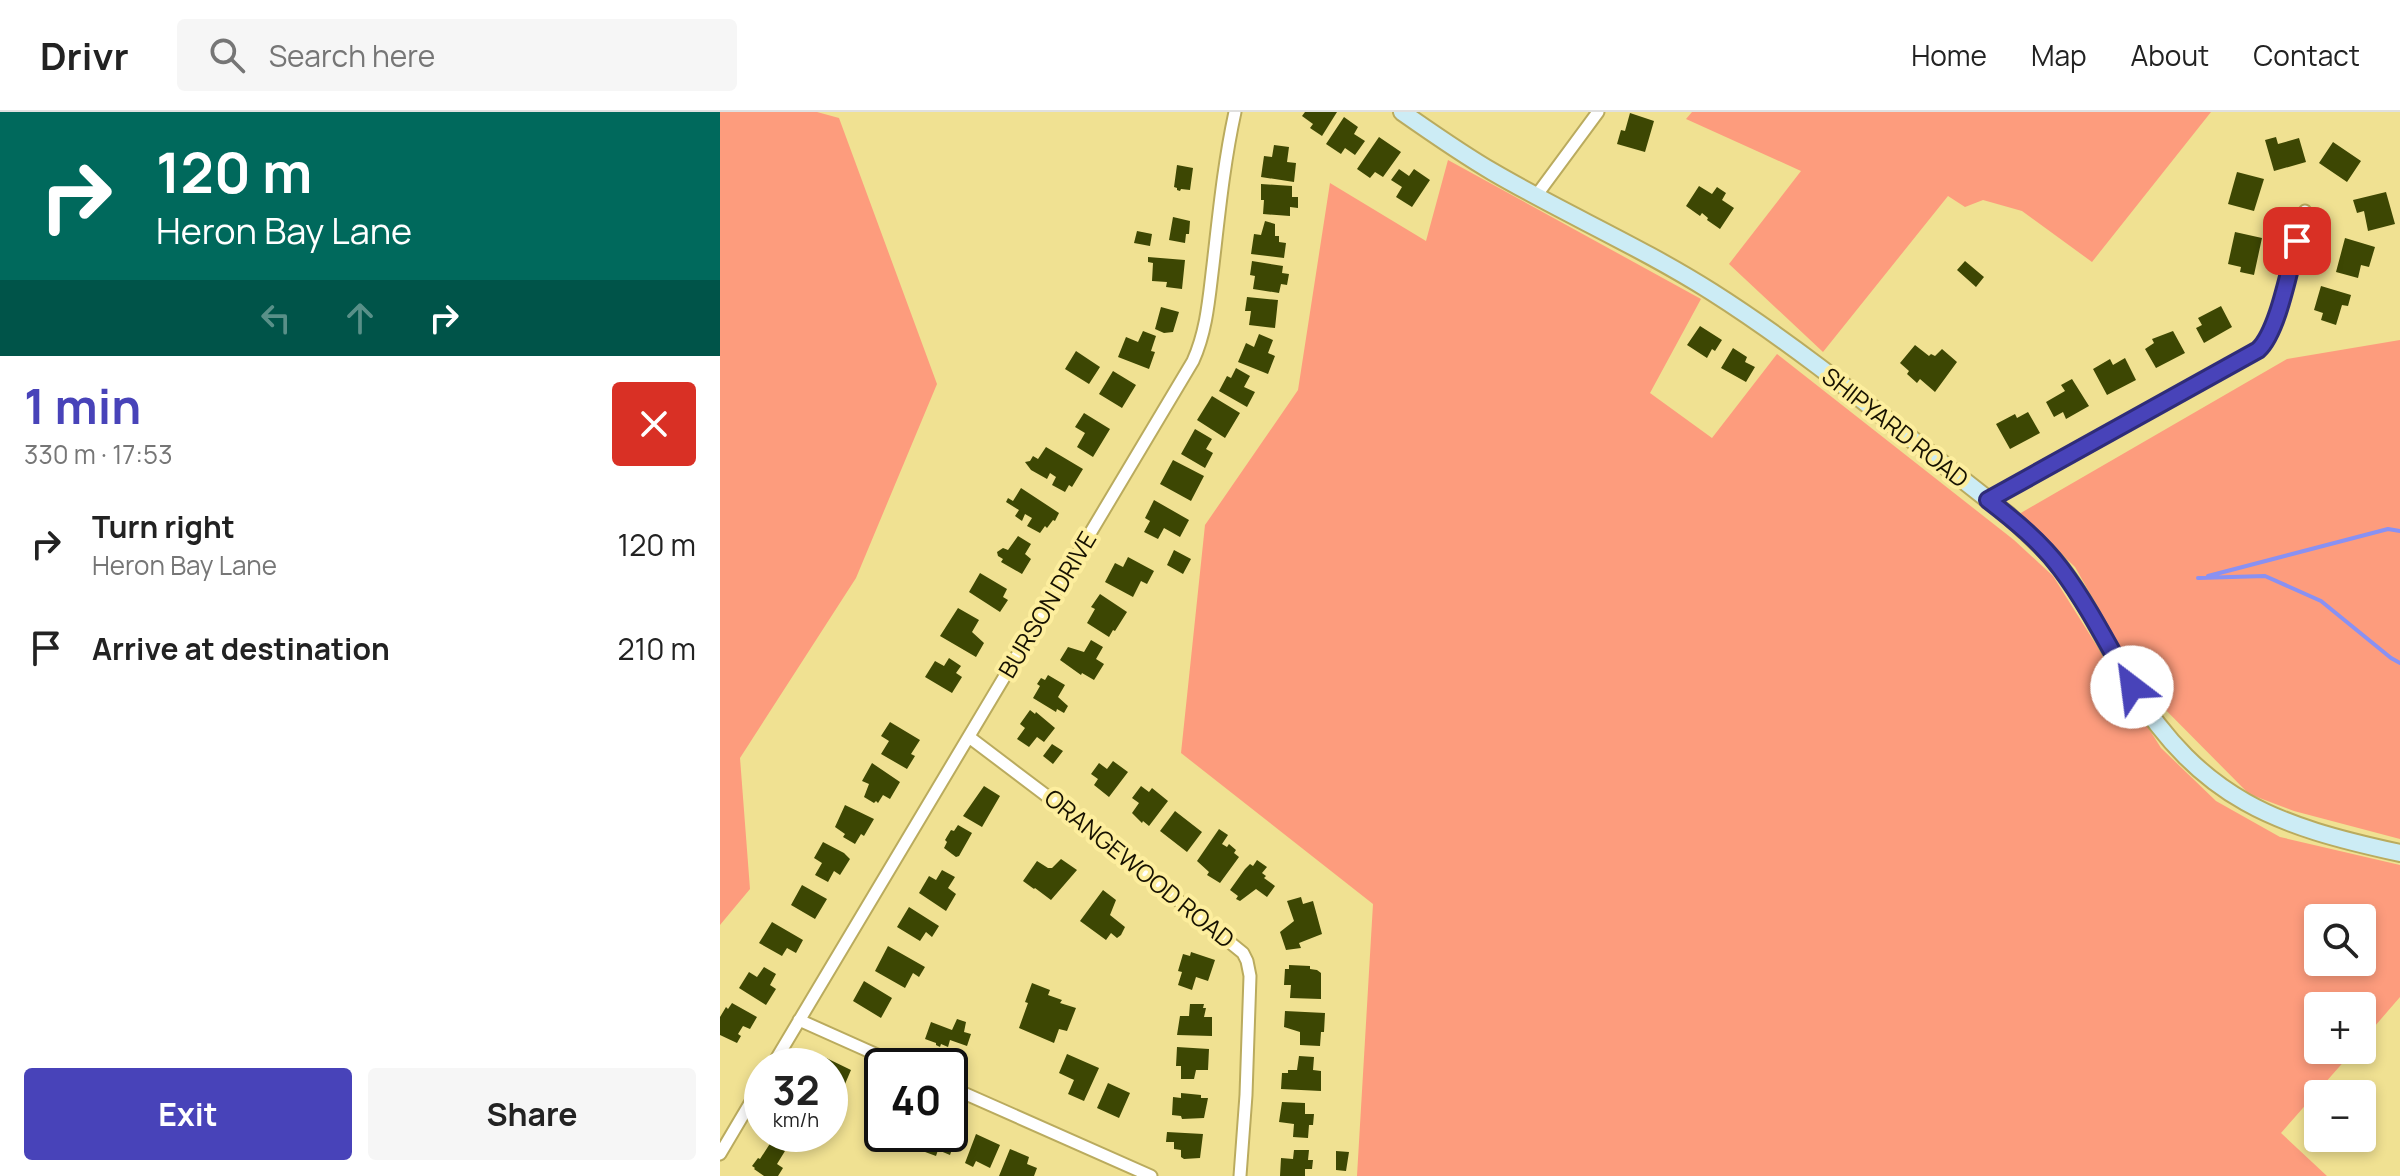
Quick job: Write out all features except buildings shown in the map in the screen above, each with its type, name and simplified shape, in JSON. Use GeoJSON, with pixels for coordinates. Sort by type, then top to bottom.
{"type":"FeatureCollection","features":[{"type":"Feature","properties":{"kind":"street","name":"BURSON DRIVE"},"geometry":{"type":"LineString","coordinates":[[783,1048],[1199,348],[1207,315],[1227,150],[1235,112]]}},
{"type":"Feature","properties":{"kind":"street","name":"SHIPYARD ROAD"},"geometry":{"type":"LineString","coordinates":[[1402,112],[1481,165],[1679,271],[1766,328],[1988,500],[2038,542],[2060,567],[2149,712],[2215,784],[2263,813],[2296,826],[2400,853]]}},
{"type":"Feature","properties":{"kind":"street"},"geometry":{"type":"LineString","coordinates":[[1536,196],[1598,112]]}},
{"type":"Feature","properties":{"kind":"street"},"geometry":{"type":"LineString","coordinates":[[1988,500],[2264,345],[2272,331],[2305,211]]}},
{"type":"Feature","properties":{"kind":"street","name":"ORANGEWOOD ROAD"},"geometry":{"type":"LineString","coordinates":[[969,737],[1084,824],[1243,953],[1250,976],[1240,1176]]}},
{"type":"Feature","properties":{"kind":"street"},"geometry":{"type":"LineString","coordinates":[[799,1020],[864,1049]]}},
{"type":"Feature","properties":{"kind":"street"},"geometry":{"type":"LineString","coordinates":[[968,1095],[1151,1176]]}},
{"type":"Feature","properties":{"kind":"street"},"geometry":{"type":"LineString","coordinates":[[720,1154],[744,1113]]}},
{"type":"Feature","properties":{"kind":"shaded area"},"geometry":{"type":"Polygon","coordinates":[[[720,112],[817,112],[839,118],[937,384],[856,578],[740,758],[750,889],[720,925],[720,112]]]}},
{"type":"Feature","properties":{"kind":"shaded area"},"geometry":{"type":"Polygon","coordinates":[[[1692,112],[2211,112],[2092,262],[2022,211],[1983,200],[1965,207],[1948,196],[1823,352],[1729,264],[1801,171],[1686,119],[1692,112]]]}},
{"type":"Feature","properties":{"kind":"shaded area"},"geometry":{"type":"Polygon","coordinates":[[[1448,160],[1701,299],[1650,393],[1712,438],[1777,354],[2014,540],[2053,576],[2161,748],[2216,801],[2280,837],[2400,865],[2400,997],[2376,1025],[2376,992],[2304,992],[2304,1064],[2342,1064],[2328,1080],[2304,1080],[2304,1107],[2281,1133],[2327,1176],[1357,1176],[1373,904],[1181,753],[1205,525],[1298,390],[1330,183],[1426,241],[1448,160]]]}},
{"type":"Feature","properties":{"kind":"shaded area"},"geometry":{"type":"Polygon","coordinates":[[[2400,340],[2400,839],[2294,811],[2249,794],[2143,687],[2075,567],[2019,514],[2287,359],[2400,340]]]}},
{"type":"Feature","properties":{"kind":"waterway"},"geometry":{"type":"LineString","coordinates":[[2208,576],[2388,529],[2400,531]]}},
{"type":"Feature","properties":{"kind":"waterway"},"geometry":{"type":"LineString","coordinates":[[2198,578],[2265,576],[2321,601],[2400,663]]}},
{"type":"Feature","properties":{"kind":"route"},"geometry":{"type":"LineString","coordinates":[[2132,687],[2079,594],[2060,567],[2038,542],[1988,500],[2264,345],[2272,331],[2297,241]]}}]}
